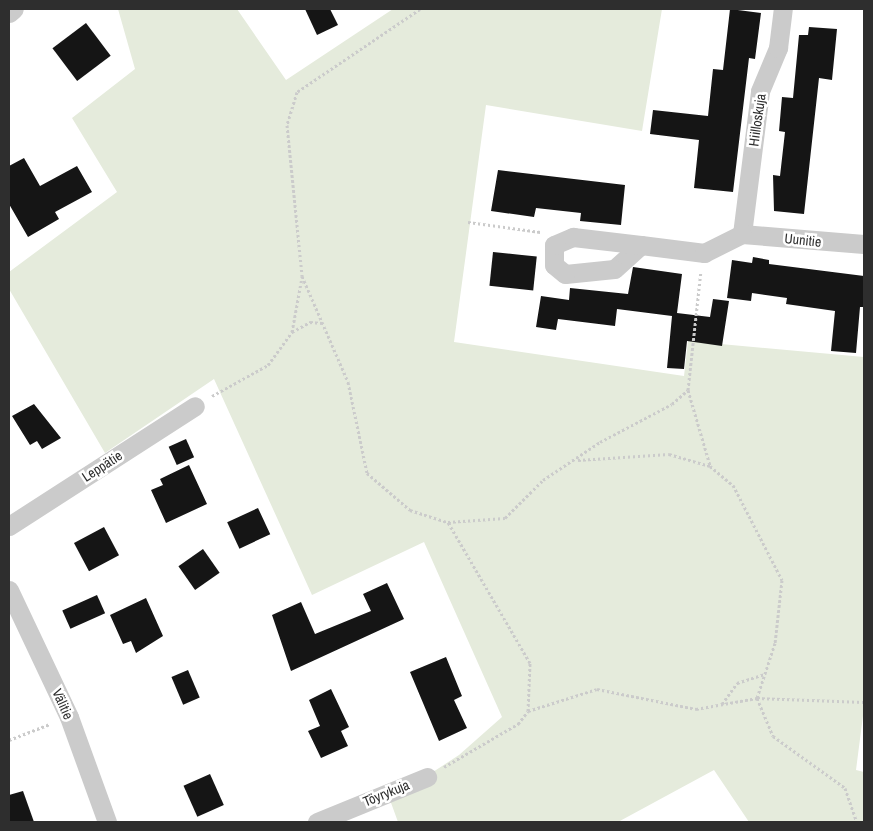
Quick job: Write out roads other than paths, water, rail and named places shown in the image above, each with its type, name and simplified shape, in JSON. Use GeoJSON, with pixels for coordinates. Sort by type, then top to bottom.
{"type":"FeatureCollection","features":[{"type":"Feature","properties":{"kind":"street"},"geometry":{"type":"LineString","coordinates":[[9,12],[14,9]]}},
{"type":"Feature","properties":{"kind":"street","name":"Hiilloskuja"},"geometry":{"type":"LineString","coordinates":[[742,234],[760,91],[778,48],[783,9]]}},
{"type":"Feature","properties":{"kind":"street"},"geometry":{"type":"LineString","coordinates":[[642,245],[614,269],[565,274],[554,265],[554,245],[573,237],[642,245],[704,253],[742,234]]}},
{"type":"Feature","properties":{"kind":"street","name":"Uunitie"},"geometry":{"type":"LineString","coordinates":[[742,234],[864,244]]}},
{"type":"Feature","properties":{"kind":"street","name":"Leppätie"},"geometry":{"type":"LineString","coordinates":[[9,526],[194,406]]}},
{"type":"Feature","properties":{"kind":"street","name":"Välitie"},"geometry":{"type":"LineString","coordinates":[[9,590],[69,717],[107,822]]}},
{"type":"Feature","properties":{"kind":"street","name":"Töyrykuja"},"geometry":{"type":"LineString","coordinates":[[317,822],[427,777]]}}]}
